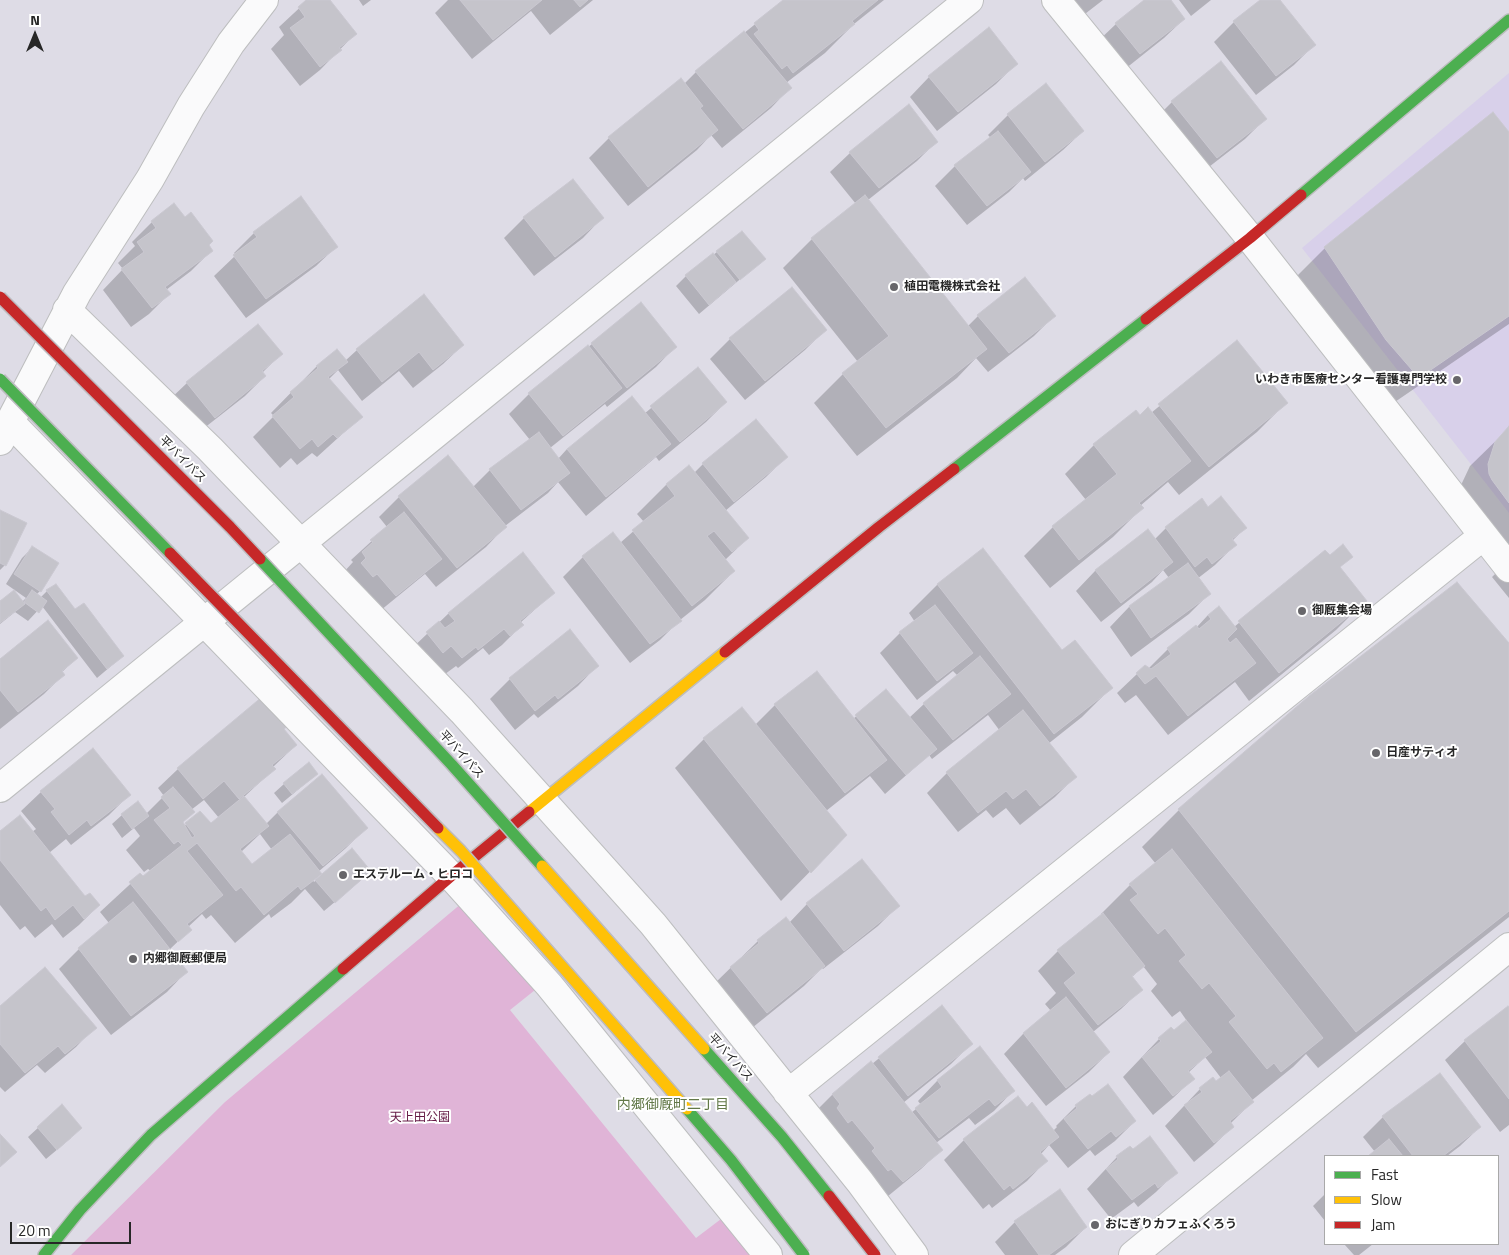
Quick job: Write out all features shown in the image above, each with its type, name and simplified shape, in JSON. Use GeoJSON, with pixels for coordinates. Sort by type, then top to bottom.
{"type":"FeatureCollection","features":[{"type":"Feature","properties":{"kind":"main road"},"geometry":{"type":"LineString","coordinates":[[44,1255],[80,1210],[151,1136],[232,1063],[451,876],[542,800],[879,528],[1250,238],[1509,20]]}},
{"type":"Feature","properties":{"kind":"main road","name":"平バイパス"},"geometry":{"type":"LineString","coordinates":[[0,297],[230,528],[452,765],[782,1138],[875,1255]]}},
{"type":"Feature","properties":{"kind":"main road"},"geometry":{"type":"LineString","coordinates":[[0,379],[461,851],[730,1160],[804,1255]]}},
{"type":"Feature","properties":{"kind":"street"},"geometry":{"type":"LineString","coordinates":[[264,0],[231,43],[191,106],[150,179],[77,293],[5,431],[205,623],[451,876],[549,985],[768,1255]]}},
{"type":"Feature","properties":{"kind":"street"},"geometry":{"type":"LineString","coordinates":[[0,788],[969,0]]}},
{"type":"Feature","properties":{"kind":"street"},"geometry":{"type":"LineString","coordinates":[[1056,0],[1250,238],[1509,568]]}},
{"type":"Feature","properties":{"kind":"street"},"geometry":{"type":"LineString","coordinates":[[67,310],[210,448],[462,711],[542,800],[653,924],[860,1182],[914,1255]]}},
{"type":"Feature","properties":{"kind":"street"},"geometry":{"type":"LineString","coordinates":[[787,1092],[800,1084],[1483,536]]}},
{"type":"Feature","properties":{"kind":"street"},"geometry":{"type":"LineString","coordinates":[[1133,1255],[1509,947]]}},
{"type":"Feature","properties":{"kind":"shaded area","name":"いわき市医療センター看護専門学校"},"geometry":{"type":"Polygon","coordinates":[[[1509,73],[1509,513],[1302,248],[1509,73]]]}},
{"type":"Feature","properties":{"kind":"green space","name":"天上田公園"},"geometry":{"type":"Polygon","coordinates":[[[462,903],[540,986],[510,1010],[696,1238],[725,1216],[755,1255],[71,1255],[225,1102],[462,903]]]}},
{"type":"Feature","properties":{"kind":"building"},"geometry":{"type":"Polygon","coordinates":[[[306,0],[330,0],[357,34],[339,48],[342,50],[320,67],[290,28],[305,17],[298,7],[306,0]]]}},
{"type":"Feature","properties":{"kind":"building"},"geometry":{"type":"Polygon","coordinates":[[[460,0],[542,0],[493,40],[460,0]]]}},
{"type":"Feature","properties":{"kind":"building"},"geometry":{"type":"Polygon","coordinates":[[[574,0],[588,0],[580,7],[574,0]]]}},
{"type":"Feature","properties":{"kind":"building"},"geometry":{"type":"Polygon","coordinates":[[[783,0],[878,0],[852,21],[855,24],[793,73],[787,65],[782,69],[754,34],[759,30],[754,23],[783,0]]]}},
{"type":"Feature","properties":{"kind":"building"},"geometry":{"type":"Polygon","coordinates":[[[1144,0],[1171,0],[1185,19],[1140,54],[1115,23],[1144,0]]]}},
{"type":"Feature","properties":{"kind":"building"},"geometry":{"type":"Polygon","coordinates":[[[1260,0],[1280,0],[1316,45],[1276,76],[1233,21],[1260,0]]]}},
{"type":"Feature","properties":{"kind":"building"},"geometry":{"type":"Polygon","coordinates":[[[989,27],[1018,64],[958,112],[928,76],[989,27]]]}},
{"type":"Feature","properties":{"kind":"building"},"geometry":{"type":"Polygon","coordinates":[[[744,31],[792,88],[743,129],[695,71],[744,31]]]}},
{"type":"Feature","properties":{"kind":"building"},"geometry":{"type":"Polygon","coordinates":[[[1221,61],[1267,119],[1217,158],[1171,101],[1221,61]]]}},
{"type":"Feature","properties":{"kind":"building"},"geometry":{"type":"Polygon","coordinates":[[[681,78],[703,106],[700,108],[718,130],[648,187],[608,137],[681,78]]]}},
{"type":"Feature","properties":{"kind":"building"},"geometry":{"type":"Polygon","coordinates":[[[1046,83],[1084,131],[1045,162],[1007,114],[1046,83]]]}},
{"type":"Feature","properties":{"kind":"building"},"geometry":{"type":"Polygon","coordinates":[[[909,104],[938,142],[879,188],[849,152],[909,104]]]}},
{"type":"Feature","properties":{"kind":"building","name":"いわき市医療センター看護専門学校"},"geometry":{"type":"Polygon","coordinates":[[[1493,112],[1509,132],[1509,316],[1419,378],[1386,340],[1324,247],[1493,112]]]}},
{"type":"Feature","properties":{"kind":"building"},"geometry":{"type":"Polygon","coordinates":[[[998,131],[1031,172],[987,206],[954,165],[998,131]]]}},
{"type":"Feature","properties":{"kind":"building"},"geometry":{"type":"Polygon","coordinates":[[[573,179],[604,218],[555,257],[523,217],[573,179]]]}},
{"type":"Feature","properties":{"kind":"building","name":"植田電機株式会社"},"geometry":{"type":"Polygon","coordinates":[[[865,195],[987,349],[886,428],[842,373],[889,336],[811,238],[865,195]]]}},
{"type":"Feature","properties":{"kind":"building"},"geometry":{"type":"Polygon","coordinates":[[[301,196],[338,247],[266,299],[233,255],[257,237],[253,232],[301,196]]]}},
{"type":"Feature","properties":{"kind":"building"},"geometry":{"type":"Polygon","coordinates":[[[174,203],[185,217],[191,212],[213,241],[209,245],[213,251],[165,287],[171,294],[152,308],[121,269],[144,252],[137,242],[156,228],[151,221],[174,203]]]}},
{"type":"Feature","properties":{"kind":"building"},"geometry":{"type":"Polygon","coordinates":[[[742,231],[766,259],[740,280],[716,251],[742,231]]]}},
{"type":"Feature","properties":{"kind":"building"},"geometry":{"type":"Polygon","coordinates":[[[713,253],[736,282],[709,305],[685,275],[713,253]]]}},
{"type":"Feature","properties":{"kind":"building"},"geometry":{"type":"Polygon","coordinates":[[[1025,277],[1056,316],[1009,353],[977,315],[1025,277]]]}},
{"type":"Feature","properties":{"kind":"building"},"geometry":{"type":"Polygon","coordinates":[[[792,287],[827,330],[765,381],[729,338],[792,287]]]}},
{"type":"Feature","properties":{"kind":"building"},"geometry":{"type":"Polygon","coordinates":[[[424,294],[464,345],[433,370],[419,352],[382,382],[356,349],[424,294]]]}},
{"type":"Feature","properties":{"kind":"building"},"geometry":{"type":"Polygon","coordinates":[[[641,302],[677,347],[627,388],[591,343],[641,302]]]}},
{"type":"Feature","properties":{"kind":"building"},"geometry":{"type":"Polygon","coordinates":[[[258,324],[283,354],[262,371],[266,376],[215,418],[186,382],[258,324]]]}},
{"type":"Feature","properties":{"kind":"building"},"geometry":{"type":"Polygon","coordinates":[[[1237,340],[1288,403],[1209,467],[1158,404],[1237,340]]]}},
{"type":"Feature","properties":{"kind":"building"},"geometry":{"type":"Polygon","coordinates":[[[588,345],[622,388],[563,436],[528,393],[588,345]]]}},
{"type":"Feature","properties":{"kind":"building"},"geometry":{"type":"Polygon","coordinates":[[[337,349],[348,362],[328,377],[363,417],[337,438],[333,434],[318,447],[312,439],[300,449],[272,416],[294,397],[290,392],[318,368],[316,366],[337,349]]]}},
{"type":"Feature","properties":{"kind":"building"},"geometry":{"type":"Polygon","coordinates":[[[698,367],[727,402],[680,442],[650,406],[698,367]]]}},
{"type":"Feature","properties":{"kind":"building"},"geometry":{"type":"Polygon","coordinates":[[[632,396],[671,444],[606,497],[567,449],[632,396]]]}},
{"type":"Feature","properties":{"kind":"building"},"geometry":{"type":"Polygon","coordinates":[[[1148,407],[1191,461],[1139,503],[1144,508],[1079,560],[1052,526],[1117,474],[1093,444],[1136,410],[1140,415],[1148,407]]]}},
{"type":"Feature","properties":{"kind":"building"},"geometry":{"type":"Polygon","coordinates":[[[756,419],[788,457],[734,502],[702,463],[756,419]]]}},
{"type":"Feature","properties":{"kind":"building"},"geometry":{"type":"Polygon","coordinates":[[[1509,426],[1509,503],[1492,480],[1488,464],[1495,442],[1509,426]]]}},
{"type":"Feature","properties":{"kind":"building"},"geometry":{"type":"Polygon","coordinates":[[[539,432],[570,473],[521,510],[489,469],[539,432]]]}},
{"type":"Feature","properties":{"kind":"building"},"geometry":{"type":"Polygon","coordinates":[[[448,455],[507,527],[457,568],[398,496],[448,455]]]}},
{"type":"Feature","properties":{"kind":"building"},"geometry":{"type":"Polygon","coordinates":[[[689,465],[749,538],[732,552],[714,531],[707,536],[735,571],[692,606],[632,530],[675,496],[666,484],[689,465]]]}},
{"type":"Feature","properties":{"kind":"building"},"geometry":{"type":"Polygon","coordinates":[[[1221,496],[1247,528],[1232,539],[1237,545],[1212,564],[1207,557],[1195,567],[1165,527],[1202,498],[1208,507],[1221,496]]]}},
{"type":"Feature","properties":{"kind":"building"},"geometry":{"type":"Polygon","coordinates":[[[0,510],[27,523],[6,566],[0,563],[0,510]]]}},
{"type":"Feature","properties":{"kind":"building"},"geometry":{"type":"Polygon","coordinates":[[[404,512],[442,559],[396,596],[377,574],[373,577],[361,563],[366,558],[362,552],[373,542],[370,540],[404,512]]]}},
{"type":"Feature","properties":{"kind":"building"},"geometry":{"type":"Polygon","coordinates":[[[1148,529],[1173,562],[1121,603],[1095,570],[1148,529]]]}},
{"type":"Feature","properties":{"kind":"building"},"geometry":{"type":"Polygon","coordinates":[[[613,532],[682,621],[650,644],[582,556],[613,532]]]}},
{"type":"Feature","properties":{"kind":"building","name":"御厩集会場"},"geometry":{"type":"Polygon","coordinates":[[[1343,544],[1353,557],[1340,567],[1367,601],[1279,673],[1238,621],[1325,550],[1330,555],[1343,544]]]}},
{"type":"Feature","properties":{"kind":"building"},"geometry":{"type":"Polygon","coordinates":[[[32,546],[59,563],[41,592],[14,574],[32,546]]]}},
{"type":"Feature","properties":{"kind":"building"},"geometry":{"type":"Polygon","coordinates":[[[983,548],[1062,650],[1075,640],[1113,688],[1054,734],[937,584],[983,548]]]}},
{"type":"Feature","properties":{"kind":"building"},"geometry":{"type":"Polygon","coordinates":[[[523,552],[555,593],[520,621],[524,625],[510,636],[504,629],[478,650],[476,647],[462,658],[451,646],[443,653],[426,632],[439,621],[445,628],[455,621],[448,613],[523,552]]]}},
{"type":"Feature","properties":{"kind":"building"},"geometry":{"type":"Polygon","coordinates":[[[1188,563],[1211,594],[1151,638],[1129,606],[1188,563]]]}},
{"type":"Feature","properties":{"kind":"building","name":"日産サティオ"},"geometry":{"type":"Polygon","coordinates":[[[1457,582],[1509,643],[1509,911],[1356,1032],[1178,809],[1309,696],[1457,582]]]}},
{"type":"Feature","properties":{"kind":"building"},"geometry":{"type":"Polygon","coordinates":[[[56,584],[75,609],[84,603],[124,656],[107,669],[46,590],[56,584]]]}},
{"type":"Feature","properties":{"kind":"building"},"geometry":{"type":"Polygon","coordinates":[[[14,590],[25,604],[0,623],[0,601],[14,590]]]}},
{"type":"Feature","properties":{"kind":"building"},"geometry":{"type":"Polygon","coordinates":[[[32,590],[47,601],[39,613],[24,602],[32,590]]]}},
{"type":"Feature","properties":{"kind":"building"},"geometry":{"type":"Polygon","coordinates":[[[935,605],[973,653],[937,681],[899,632],[935,605]]]}},
{"type":"Feature","properties":{"kind":"building"},"geometry":{"type":"Polygon","coordinates":[[[1219,606],[1237,629],[1227,639],[1230,643],[1236,638],[1256,663],[1188,716],[1156,676],[1145,684],[1136,673],[1145,665],[1151,669],[1171,654],[1167,648],[1196,625],[1199,629],[1211,619],[1208,615],[1219,606]]]}},
{"type":"Feature","properties":{"kind":"building"},"geometry":{"type":"Polygon","coordinates":[[[48,620],[78,658],[62,671],[65,675],[18,712],[0,690],[0,659],[48,620]]]}},
{"type":"Feature","properties":{"kind":"building"},"geometry":{"type":"Polygon","coordinates":[[[570,629],[599,666],[558,699],[555,695],[535,711],[509,678],[570,629]]]}},
{"type":"Feature","properties":{"kind":"building"},"geometry":{"type":"Polygon","coordinates":[[[980,656],[1011,694],[953,740],[923,703],[980,656]]]}},
{"type":"Feature","properties":{"kind":"building"},"geometry":{"type":"Polygon","coordinates":[[[817,671],[887,760],[845,793],[774,704],[817,671]]]}},
{"type":"Feature","properties":{"kind":"building"},"geometry":{"type":"Polygon","coordinates":[[[886,689],[937,749],[906,775],[855,715],[886,689]]]}},
{"type":"Feature","properties":{"kind":"building"},"geometry":{"type":"Polygon","coordinates":[[[263,696],[288,726],[284,729],[297,745],[272,765],[276,769],[239,799],[224,781],[203,799],[177,768],[263,696]]]}},
{"type":"Feature","properties":{"kind":"building"},"geometry":{"type":"Polygon","coordinates":[[[742,707],[847,835],[811,873],[703,738],[742,707]]]}},
{"type":"Feature","properties":{"kind":"building"},"geometry":{"type":"Polygon","coordinates":[[[1023,710],[1077,777],[1040,806],[1026,789],[1013,799],[1006,791],[978,813],[946,772],[1023,710]]]}},
{"type":"Feature","properties":{"kind":"building"},"geometry":{"type":"Polygon","coordinates":[[[93,748],[131,795],[91,826],[87,820],[69,835],[51,812],[55,809],[40,791],[93,748]]]}},
{"type":"Feature","properties":{"kind":"building"},"geometry":{"type":"Polygon","coordinates":[[[309,762],[318,774],[292,794],[283,783],[309,762]]]}},
{"type":"Feature","properties":{"kind":"building"},"geometry":{"type":"Polygon","coordinates":[[[322,774],[368,828],[323,866],[277,812],[322,774]]]}},
{"type":"Feature","properties":{"kind":"building"},"geometry":{"type":"Polygon","coordinates":[[[173,787],[195,812],[183,822],[192,838],[195,836],[185,823],[200,811],[211,823],[244,796],[269,826],[240,849],[252,864],[290,834],[322,874],[301,890],[298,886],[264,915],[241,887],[236,891],[197,843],[187,851],[223,895],[187,924],[192,930],[178,942],[129,882],[140,873],[143,876],[182,845],[178,841],[174,844],[154,820],[170,808],[161,797],[173,787]]]}},
{"type":"Feature","properties":{"kind":"building"},"geometry":{"type":"Polygon","coordinates":[[[138,801],[149,816],[132,829],[121,814],[138,801]]]}},
{"type":"Feature","properties":{"kind":"building"},"geometry":{"type":"Polygon","coordinates":[[[20,815],[85,896],[90,893],[100,905],[84,919],[73,905],[55,920],[46,907],[41,911],[0,860],[0,831],[20,815]]]}},
{"type":"Feature","properties":{"kind":"building","name":"エステルーム・ヒロコ"},"geometry":{"type":"Polygon","coordinates":[[[352,848],[371,871],[335,903],[315,880],[352,848]]]}},
{"type":"Feature","properties":{"kind":"building"},"geometry":{"type":"Polygon","coordinates":[[[1172,849],[1323,1038],[1281,1072],[1274,1063],[1267,1069],[1229,1022],[1236,1016],[1209,983],[1202,989],[1179,961],[1186,955],[1165,928],[1158,934],[1130,900],[1138,894],[1129,884],[1172,849]]]}},
{"type":"Feature","properties":{"kind":"building"},"geometry":{"type":"Polygon","coordinates":[[[862,859],[900,906],[844,951],[806,903],[862,859]]]}},
{"type":"Feature","properties":{"kind":"building"},"geometry":{"type":"Polygon","coordinates":[[[133,902],[188,972],[131,1016],[78,948],[133,902]]]}},
{"type":"Feature","properties":{"kind":"building"},"geometry":{"type":"Polygon","coordinates":[[[1103,913],[1145,966],[1132,976],[1143,990],[1098,1025],[1064,983],[1076,973],[1057,950],[1103,913]]]}},
{"type":"Feature","properties":{"kind":"building"},"geometry":{"type":"Polygon","coordinates":[[[786,917],[825,966],[767,1013],[730,967],[759,943],[757,940],[786,917]]]}},
{"type":"Feature","properties":{"kind":"building"},"geometry":{"type":"Polygon","coordinates":[[[45,967],[97,1028],[65,1054],[58,1046],[25,1073],[0,1044],[0,1006],[45,967]]]}},
{"type":"Feature","properties":{"kind":"building"},"geometry":{"type":"Polygon","coordinates":[[[1066,997],[1110,1052],[1066,1088],[1023,1033],[1066,997]]]}},
{"type":"Feature","properties":{"kind":"building"},"geometry":{"type":"Polygon","coordinates":[[[942,1005],[973,1044],[908,1096],[878,1057],[942,1005]]]}},
{"type":"Feature","properties":{"kind":"building"},"geometry":{"type":"Polygon","coordinates":[[[1509,1007],[1509,1099],[1464,1040],[1509,1007]]]}},
{"type":"Feature","properties":{"kind":"building"},"geometry":{"type":"Polygon","coordinates":[[[1186,1020],[1212,1052],[1188,1071],[1195,1079],[1173,1096],[1142,1057],[1161,1041],[1158,1038],[1171,1027],[1174,1030],[1186,1020]]]}},
{"type":"Feature","properties":{"kind":"building"},"geometry":{"type":"Polygon","coordinates":[[[980,1046],[1015,1091],[995,1106],[989,1099],[939,1138],[915,1108],[942,1087],[937,1080],[980,1046]]]}},
{"type":"Feature","properties":{"kind":"building"},"geometry":{"type":"Polygon","coordinates":[[[871,1061],[943,1150],[903,1182],[891,1169],[888,1171],[872,1151],[875,1148],[852,1120],[848,1123],[837,1108],[840,1104],[832,1094],[871,1061]]]}},
{"type":"Feature","properties":{"kind":"building"},"geometry":{"type":"Polygon","coordinates":[[[1229,1071],[1254,1102],[1230,1121],[1234,1127],[1214,1143],[1184,1105],[1202,1092],[1199,1088],[1213,1077],[1216,1081],[1229,1071]]]}},
{"type":"Feature","properties":{"kind":"building"},"geometry":{"type":"Polygon","coordinates":[[[1440,1073],[1481,1127],[1444,1155],[1412,1155],[1382,1116],[1440,1073]]]}},
{"type":"Feature","properties":{"kind":"building"},"geometry":{"type":"Polygon","coordinates":[[[1108,1084],[1136,1121],[1116,1137],[1111,1131],[1088,1149],[1064,1119],[1077,1108],[1075,1105],[1090,1094],[1092,1096],[1108,1084]]]}},
{"type":"Feature","properties":{"kind":"building"},"geometry":{"type":"Polygon","coordinates":[[[1018,1096],[1027,1107],[1032,1102],[1059,1137],[1040,1152],[1048,1161],[1013,1189],[1010,1185],[1004,1190],[963,1139],[1018,1096]]]}},
{"type":"Feature","properties":{"kind":"building"},"geometry":{"type":"Polygon","coordinates":[[[62,1104],[82,1128],[57,1150],[37,1127],[62,1104]]]}},
{"type":"Feature","properties":{"kind":"building"},"geometry":{"type":"Polygon","coordinates":[[[0,1134],[17,1152],[0,1167],[0,1134]]]}},
{"type":"Feature","properties":{"kind":"building"},"geometry":{"type":"Polygon","coordinates":[[[1150,1136],[1178,1173],[1158,1188],[1155,1183],[1132,1200],[1106,1169],[1118,1159],[1116,1156],[1130,1146],[1133,1149],[1150,1136]]]}},
{"type":"Feature","properties":{"kind":"building"},"geometry":{"type":"Polygon","coordinates":[[[1389,1139],[1402,1155],[1369,1155],[1389,1139]]]}},
{"type":"Feature","properties":{"kind":"building"},"geometry":{"type":"Polygon","coordinates":[[[1060,1189],[1087,1227],[1049,1255],[1039,1255],[1014,1221],[1060,1189]]]}},
{"type":"Feature","properties":{"kind":"traffic: fast"},"geometry":{"type":"LineString","coordinates":[[1301,195],[1509,20]]}},
{"type":"Feature","properties":{"kind":"traffic: fast"},"geometry":{"type":"LineString","coordinates":[[954,469],[1146,319]]}},
{"type":"Feature","properties":{"kind":"traffic: fast"},"geometry":{"type":"LineString","coordinates":[[0,379],[170,553]]}},
{"type":"Feature","properties":{"kind":"traffic: fast"},"geometry":{"type":"LineString","coordinates":[[260,559],[452,765],[542,866]]}},
{"type":"Feature","properties":{"kind":"traffic: fast"},"geometry":{"type":"LineString","coordinates":[[44,1255],[80,1210],[151,1135],[343,969]]}},
{"type":"Feature","properties":{"kind":"traffic: fast"},"geometry":{"type":"LineString","coordinates":[[704,1049],[782,1137],[829,1196]]}},
{"type":"Feature","properties":{"kind":"traffic: fast"},"geometry":{"type":"LineString","coordinates":[[687,1109],[731,1160],[804,1255]]}},
{"type":"Feature","properties":{"kind":"traffic: slow"},"geometry":{"type":"LineString","coordinates":[[529,812],[725,652]]}},
{"type":"Feature","properties":{"kind":"traffic: slow"},"geometry":{"type":"LineString","coordinates":[[438,828],[461,851],[687,1109]]}},
{"type":"Feature","properties":{"kind":"traffic: slow"},"geometry":{"type":"LineString","coordinates":[[542,866],[704,1049]]}},
{"type":"Feature","properties":{"kind":"traffic: jam"},"geometry":{"type":"LineString","coordinates":[[1146,319],[1250,238],[1301,195]]}},
{"type":"Feature","properties":{"kind":"traffic: jam"},"geometry":{"type":"LineString","coordinates":[[0,297],[260,559]]}},
{"type":"Feature","properties":{"kind":"traffic: jam"},"geometry":{"type":"LineString","coordinates":[[725,652],[879,527],[954,469]]}},
{"type":"Feature","properties":{"kind":"traffic: jam"},"geometry":{"type":"LineString","coordinates":[[170,553],[438,828]]}},
{"type":"Feature","properties":{"kind":"traffic: jam"},"geometry":{"type":"LineString","coordinates":[[343,969],[529,812]]}},
{"type":"Feature","properties":{"kind":"traffic: jam"},"geometry":{"type":"LineString","coordinates":[[829,1196],[875,1255]]}},
{"type":"Feature","properties":{"kind":"place","name":"植田電機株式会社"},"geometry":{"type":"Point","coordinates":[894,287]}},
{"type":"Feature","properties":{"kind":"place","name":"いわき市医療センター看護専門学校"},"geometry":{"type":"Point","coordinates":[1457,380]}},
{"type":"Feature","properties":{"kind":"place","name":"御厩集会場"},"geometry":{"type":"Point","coordinates":[1302,611]}},
{"type":"Feature","properties":{"kind":"place","name":"日産サティオ"},"geometry":{"type":"Point","coordinates":[1376,753]}},
{"type":"Feature","properties":{"kind":"place","name":"エステルーム・ヒロコ"},"geometry":{"type":"Point","coordinates":[343,875]}},
{"type":"Feature","properties":{"kind":"place","name":"内郷御厩郵便局"},"geometry":{"type":"Point","coordinates":[133,959]}},
{"type":"Feature","properties":{"kind":"place","name":"おにぎりカフェふくろう"},"geometry":{"type":"Point","coordinates":[1095,1225]}},
{"type":"Feature","properties":{"kind":"district","name":"内郷御厩町二丁目"},"geometry":{"type":"Point","coordinates":[673,1106]}}]}
